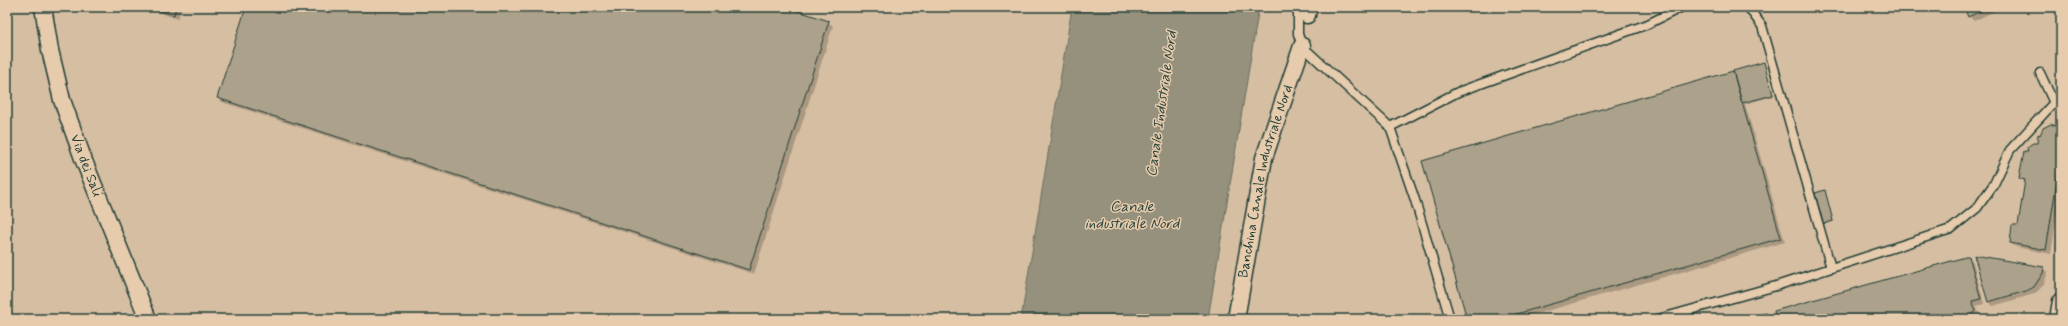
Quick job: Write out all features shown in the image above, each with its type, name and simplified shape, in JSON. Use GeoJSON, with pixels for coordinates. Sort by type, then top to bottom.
{"type":"FeatureCollection","features":[{"type":"Feature","properties":{"kind":"street","name":"Via dei Sali"},"geometry":{"type":"LineString","coordinates":[[43,7],[50,50],[62,100],[84,161],[148,319]]}},
{"type":"Feature","properties":{"kind":"street","name":"Banchina Canale Industriale Nord"},"geometry":{"type":"LineString","coordinates":[[1236,319],[1264,158],[1302,46]]}},
{"type":"Feature","properties":{"kind":"street"},"geometry":{"type":"LineString","coordinates":[[2058,319],[2061,302]]}},
{"type":"Feature","properties":{"kind":"lane"},"geometry":{"type":"LineString","coordinates":[[1390,127],[1458,92],[1642,27],[1682,7]]}},
{"type":"Feature","properties":{"kind":"lane"},"geometry":{"type":"LineString","coordinates":[[1748,7],[1762,26],[1831,268]]}},
{"type":"Feature","properties":{"kind":"lane"},"geometry":{"type":"LineString","coordinates":[[1305,10],[1298,34],[1302,46],[1390,127],[1415,200],[1450,319]]}},
{"type":"Feature","properties":{"kind":"lane"},"geometry":{"type":"LineString","coordinates":[[2040,73],[2054,103]]}},
{"type":"Feature","properties":{"kind":"lane"},"geometry":{"type":"LineString","coordinates":[[1658,319],[1831,268],[1951,229],[1977,208],[1994,184],[2010,150],[2061,95]]}},
{"type":"Feature","properties":{"kind":"shaded area"},"geometry":{"type":"Polygon","coordinates":[[[7,7],[1072,7],[1021,319],[7,319],[7,7]]]}},
{"type":"Feature","properties":{"kind":"shaded area"},"geometry":{"type":"Polygon","coordinates":[[[1259,7],[2061,7],[2061,319],[1208,319],[1259,7]]]}},
{"type":"Feature","properties":{"kind":"water","name":"Canale industriale Nord"},"geometry":{"type":"Polygon","coordinates":[[[1072,7],[1259,7],[1208,319],[1021,319],[1072,7]]]}},
{"type":"Feature","properties":{"kind":"building"},"geometry":{"type":"Polygon","coordinates":[[[148,7],[176,7],[174,15],[148,7]]]}},
{"type":"Feature","properties":{"kind":"building"},"geometry":{"type":"Polygon","coordinates":[[[246,7],[786,7],[829,21],[749,270],[217,98],[246,7]]]}},
{"type":"Feature","properties":{"kind":"building"},"geometry":{"type":"Polygon","coordinates":[[[1964,7],[1989,7],[1968,17],[1964,7]]]}},
{"type":"Feature","properties":{"kind":"building"},"geometry":{"type":"Polygon","coordinates":[[[1764,62],[1773,95],[1742,103],[1733,71],[1764,62]]]}},
{"type":"Feature","properties":{"kind":"building"},"geometry":{"type":"Polygon","coordinates":[[[1733,71],[1781,238],[1499,319],[1467,319],[1422,161],[1733,71]]]}},
{"type":"Feature","properties":{"kind":"building"},"geometry":{"type":"Polygon","coordinates":[[[2051,124],[2060,128],[2061,131],[2061,155],[2046,250],[2010,243],[2012,225],[2018,225],[2025,180],[2019,178],[2024,151],[2028,151],[2027,147],[2033,143],[2037,143],[2038,134],[2040,135],[2043,128],[2051,124]]]}},
{"type":"Feature","properties":{"kind":"building"},"geometry":{"type":"Polygon","coordinates":[[[1825,190],[1833,221],[1823,224],[1815,193],[1825,190]]]}},
{"type":"Feature","properties":{"kind":"building"},"geometry":{"type":"Polygon","coordinates":[[[1974,255],[2044,267],[2043,273],[2034,287],[2026,291],[1988,302],[1974,255]]]}},
{"type":"Feature","properties":{"kind":"building"},"geometry":{"type":"Polygon","coordinates":[[[1969,256],[1981,299],[1972,301],[1976,311],[1967,319],[1776,319],[1774,311],[1969,256]]]}},
{"type":"Feature","properties":{"kind":"building"},"geometry":{"type":"Polygon","coordinates":[[[1766,313],[1767,319],[1745,319],[1766,313]]]}},
{"type":"Feature","properties":{"kind":"water label","name":"Canale Industriale Nord"},"geometry":{"type":"Point","coordinates":[1162,104]}}]}
